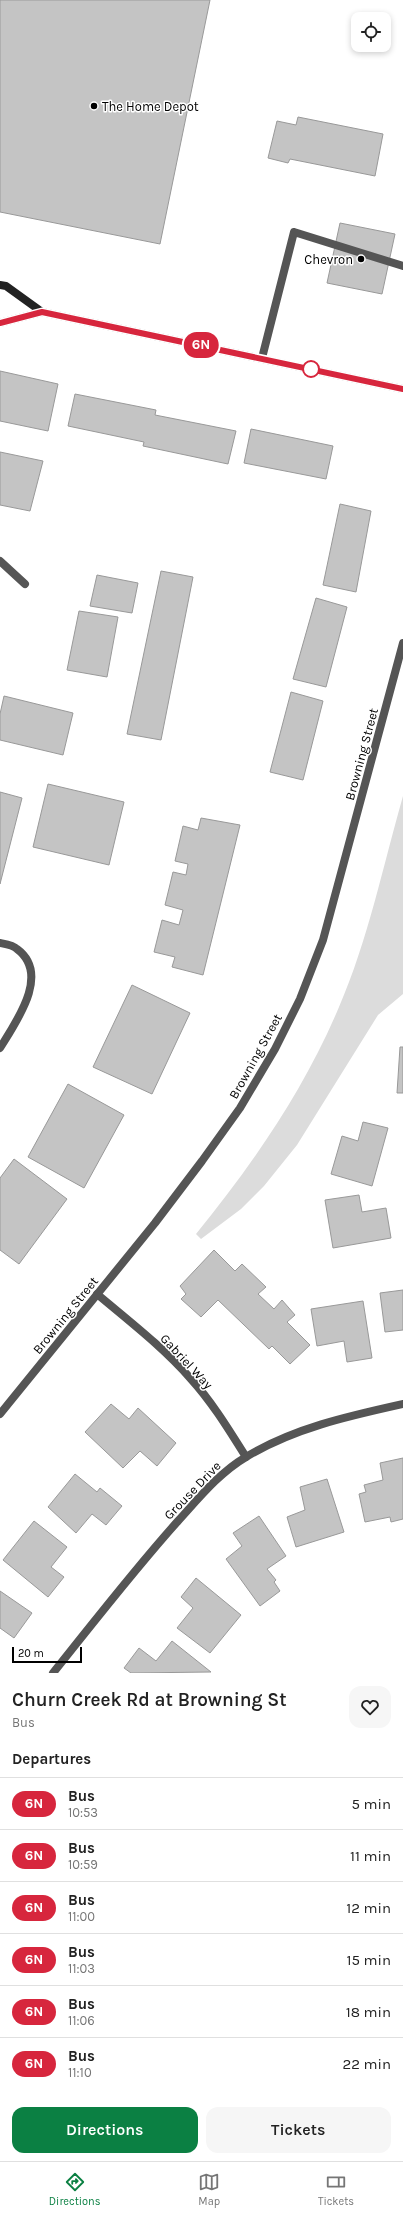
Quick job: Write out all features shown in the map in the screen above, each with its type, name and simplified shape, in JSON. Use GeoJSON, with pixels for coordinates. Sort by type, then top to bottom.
{"type":"FeatureCollection","features":[{"type":"Feature","properties":{"kind":"main road"},"geometry":{"type":"LineString","coordinates":[[0,285],[6,286],[42,312],[262,358],[403,390]]}},
{"type":"Feature","properties":{"kind":"main road"},"geometry":{"type":"LineString","coordinates":[[0,322],[42,312]]}},
{"type":"Feature","properties":{"kind":"street"},"geometry":{"type":"LineString","coordinates":[[262,358],[294,232],[403,266]]}},
{"type":"Feature","properties":{"kind":"street"},"geometry":{"type":"LineString","coordinates":[[0,561],[24,584]]}},
{"type":"Feature","properties":{"kind":"street","name":"Browning Street"},"geometry":{"type":"LineString","coordinates":[[0,1414],[160,1217],[240,1108],[275,1049],[300,999],[325,933],[403,643]]}},
{"type":"Feature","properties":{"kind":"street"},"geometry":{"type":"LineString","coordinates":[[0,943],[16,948],[25,956],[32,969],[31,985],[24,1004],[0,1048]]}},
{"type":"Feature","properties":{"kind":"street","name":"Gabriel Way"},"geometry":{"type":"LineString","coordinates":[[97,1294],[164,1351],[192,1379],[221,1418],[246,1457]]}},
{"type":"Feature","properties":{"kind":"street","name":"Grouse Drive"},"geometry":{"type":"LineString","coordinates":[[53,1673],[164,1536],[224,1472],[246,1457],[277,1441],[318,1425],[403,1404]]}},
{"type":"Feature","properties":{"kind":"shaded area"},"geometry":{"type":"Polygon","coordinates":[[[403,796],[403,994],[378,1015],[297,1145],[264,1186],[241,1209],[201,1239],[196,1234],[237,1181],[276,1125],[310,1068],[325,1038],[349,982],[367,929],[403,796]]]}},
{"type":"Feature","properties":{"kind":"building","name":"The Home Depot"},"geometry":{"type":"Polygon","coordinates":[[[0,0],[210,0],[160,244],[0,212],[0,0]]]}},
{"type":"Feature","properties":{"kind":"building"},"geometry":{"type":"Polygon","coordinates":[[[298,117],[383,134],[375,176],[290,159],[288,163],[268,158],[277,121],[296,125],[298,117]]]}},
{"type":"Feature","properties":{"kind":"building","name":"Chevron"},"geometry":{"type":"Polygon","coordinates":[[[340,223],[395,234],[382,294],[327,283],[340,223]]]}},
{"type":"Feature","properties":{"kind":"building"},"geometry":{"type":"Polygon","coordinates":[[[0,371],[58,384],[48,431],[0,421],[0,371]]]}},
{"type":"Feature","properties":{"kind":"building"},"geometry":{"type":"Polygon","coordinates":[[[75,394],[156,410],[155,415],[236,431],[228,464],[143,446],[144,442],[68,426],[75,394]]]}},
{"type":"Feature","properties":{"kind":"building"},"geometry":{"type":"Polygon","coordinates":[[[251,429],[333,446],[326,479],[244,463],[251,429]]]}},
{"type":"Feature","properties":{"kind":"building"},"geometry":{"type":"Polygon","coordinates":[[[0,452],[43,461],[30,511],[0,505],[0,452]]]}},
{"type":"Feature","properties":{"kind":"building"},"geometry":{"type":"Polygon","coordinates":[[[340,504],[371,511],[356,592],[323,585],[340,504]]]}},
{"type":"Feature","properties":{"kind":"building"},"geometry":{"type":"Polygon","coordinates":[[[161,571],[193,577],[161,740],[127,734],[161,571]]]}},
{"type":"Feature","properties":{"kind":"building"},"geometry":{"type":"Polygon","coordinates":[[[97,575],[138,583],[132,613],[90,606],[97,575]]]}},
{"type":"Feature","properties":{"kind":"building"},"geometry":{"type":"Polygon","coordinates":[[[316,598],[347,607],[326,687],[293,679],[316,598]]]}},
{"type":"Feature","properties":{"kind":"building"},"geometry":{"type":"Polygon","coordinates":[[[79,611],[118,617],[107,677],[67,670],[79,611]]]}},
{"type":"Feature","properties":{"kind":"building"},"geometry":{"type":"Polygon","coordinates":[[[291,692],[323,701],[303,780],[270,772],[291,692]]]}},
{"type":"Feature","properties":{"kind":"building"},"geometry":{"type":"Polygon","coordinates":[[[4,696],[73,713],[63,755],[0,740],[0,714],[4,696]]]}},
{"type":"Feature","properties":{"kind":"building"},"geometry":{"type":"Polygon","coordinates":[[[48,784],[124,802],[109,865],[33,847],[48,784]]]}},
{"type":"Feature","properties":{"kind":"building"},"geometry":{"type":"Polygon","coordinates":[[[0,792],[22,798],[0,884],[0,792]]]}},
{"type":"Feature","properties":{"kind":"building"},"geometry":{"type":"Polygon","coordinates":[[[201,818],[240,825],[203,975],[172,967],[175,957],[154,952],[162,920],[179,925],[183,910],[165,905],[173,872],[186,875],[188,864],[175,861],[183,826],[198,830],[201,818]]]}},
{"type":"Feature","properties":{"kind":"building"},"geometry":{"type":"Polygon","coordinates":[[[132,985],[190,1013],[152,1094],[93,1067],[132,985]]]}},
{"type":"Feature","properties":{"kind":"building"},"geometry":{"type":"Polygon","coordinates":[[[400,1047],[403,1047],[403,1093],[397,1093],[400,1047]]]}},
{"type":"Feature","properties":{"kind":"building"},"geometry":{"type":"Polygon","coordinates":[[[68,1084],[124,1115],[84,1188],[28,1157],[68,1084]]]}},
{"type":"Feature","properties":{"kind":"building"},"geometry":{"type":"Polygon","coordinates":[[[363,1122],[388,1128],[372,1186],[331,1174],[342,1136],[358,1141],[363,1122]]]}},
{"type":"Feature","properties":{"kind":"building"},"geometry":{"type":"Polygon","coordinates":[[[14,1159],[67,1199],[19,1264],[0,1250],[0,1178],[14,1159]]]}},
{"type":"Feature","properties":{"kind":"building"},"geometry":{"type":"Polygon","coordinates":[[[359,1195],[362,1212],[386,1208],[391,1238],[333,1248],[325,1200],[359,1195]]]}},
{"type":"Feature","properties":{"kind":"building"},"geometry":{"type":"Polygon","coordinates":[[[214,1250],[235,1271],[242,1264],[266,1287],[258,1294],[274,1309],[282,1300],[295,1315],[287,1322],[310,1345],[290,1364],[272,1346],[269,1349],[218,1300],[201,1317],[181,1299],[186,1294],[180,1286],[214,1250]]]}},
{"type":"Feature","properties":{"kind":"building"},"geometry":{"type":"Polygon","coordinates":[[[403,1290],[403,1330],[385,1332],[380,1293],[403,1290]]]}},
{"type":"Feature","properties":{"kind":"building"},"geometry":{"type":"Polygon","coordinates":[[[363,1301],[372,1358],[347,1362],[344,1341],[317,1346],[311,1309],[363,1301]]]}},
{"type":"Feature","properties":{"kind":"building"},"geometry":{"type":"Polygon","coordinates":[[[111,1404],[129,1419],[138,1408],[176,1443],[157,1466],[140,1451],[123,1468],[85,1432],[111,1404]]]}},
{"type":"Feature","properties":{"kind":"building"},"geometry":{"type":"Polygon","coordinates":[[[403,1458],[403,1519],[391,1522],[390,1517],[365,1522],[359,1494],[366,1492],[364,1485],[383,1480],[380,1463],[403,1458]]]}},
{"type":"Feature","properties":{"kind":"building"},"geometry":{"type":"Polygon","coordinates":[[[75,1474],[97,1492],[100,1488],[122,1506],[106,1525],[92,1514],[76,1533],[48,1507],[75,1474]]]}},
{"type":"Feature","properties":{"kind":"building"},"geometry":{"type":"Polygon","coordinates":[[[327,1479],[344,1532],[296,1547],[287,1517],[305,1510],[300,1487],[327,1479]]]}},
{"type":"Feature","properties":{"kind":"building"},"geometry":{"type":"Polygon","coordinates":[[[259,1516],[286,1556],[267,1569],[276,1580],[274,1582],[280,1591],[260,1606],[226,1559],[242,1546],[233,1533],[259,1516]]]}},
{"type":"Feature","properties":{"kind":"building"},"geometry":{"type":"Polygon","coordinates":[[[34,1521],[67,1547],[51,1567],[64,1577],[48,1597],[3,1560],[34,1521]]]}},
{"type":"Feature","properties":{"kind":"building"},"geometry":{"type":"Polygon","coordinates":[[[196,1578],[241,1615],[210,1653],[177,1628],[193,1608],[181,1597],[196,1578]]]}},
{"type":"Feature","properties":{"kind":"building"},"geometry":{"type":"Polygon","coordinates":[[[0,1591],[32,1613],[14,1638],[0,1628],[0,1591]]]}},
{"type":"Feature","properties":{"kind":"building"},"geometry":{"type":"Polygon","coordinates":[[[172,1641],[211,1672],[131,1673],[124,1668],[139,1648],[156,1661],[172,1641]]]}},
{"type":"Feature","properties":{"kind":"bus line","name":"6N"},"geometry":{"type":"LineString","coordinates":[[0,323],[42,312],[403,389]]}},
{"type":"Feature","properties":{"kind":"place","name":"The Home Depot"},"geometry":{"type":"Point","coordinates":[94,106]}},
{"type":"Feature","properties":{"kind":"place","name":"Chevron"},"geometry":{"type":"Point","coordinates":[361,259]}}]}
